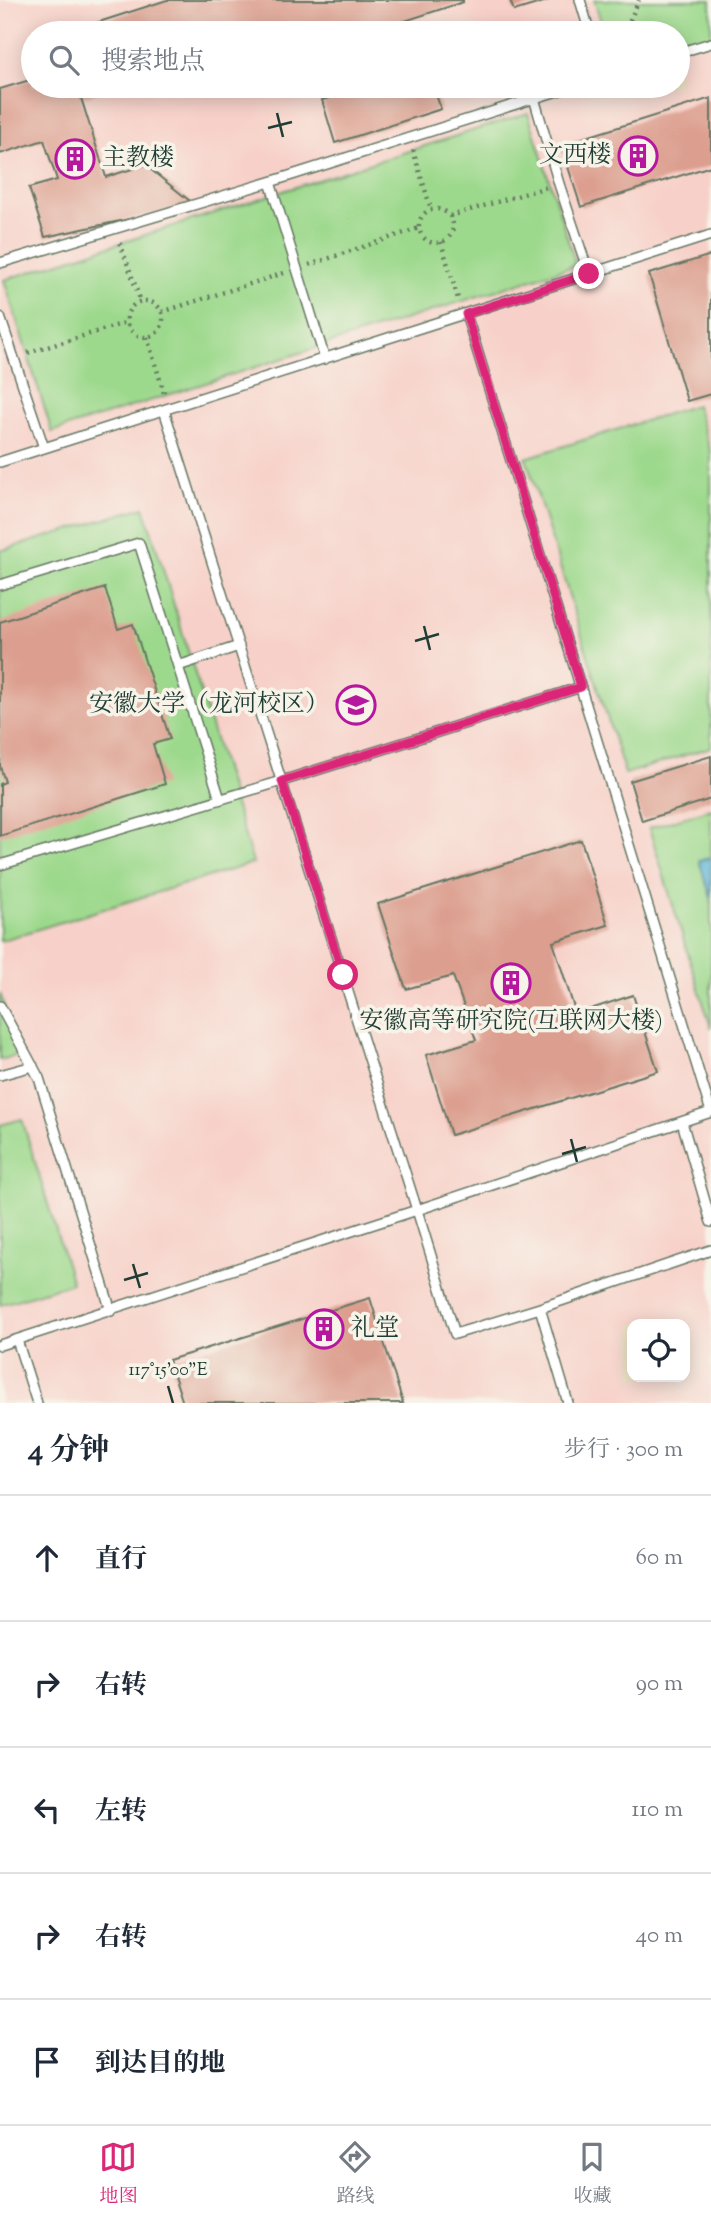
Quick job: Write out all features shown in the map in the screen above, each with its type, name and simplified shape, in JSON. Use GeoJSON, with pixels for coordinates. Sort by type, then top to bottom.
{"type":"FeatureCollection","features":[{"type":"Feature","properties":{"kind":"lane"},"geometry":{"type":"LineString","coordinates":[[580,0],[586,21]]}},
{"type":"Feature","properties":{"kind":"lane"},"geometry":{"type":"LineString","coordinates":[[690,49],[711,43]]}},
{"type":"Feature","properties":{"kind":"lane"},"geometry":{"type":"LineString","coordinates":[[0,263],[270,182],[531,98]]}},
{"type":"Feature","properties":{"kind":"lane"},"geometry":{"type":"LineString","coordinates":[[534,98],[589,274]]}},
{"type":"Feature","properties":{"kind":"lane"},"geometry":{"type":"LineString","coordinates":[[270,182],[324,359]]}},
{"type":"Feature","properties":{"kind":"lane"},"geometry":{"type":"LineString","coordinates":[[0,462],[711,236]]}},
{"type":"Feature","properties":{"kind":"lane"},"geometry":{"type":"LineString","coordinates":[[0,1345],[111,1311],[711,1112],[464,314]]}},
{"type":"Feature","properties":{"kind":"lane"},"geometry":{"type":"LineString","coordinates":[[0,317],[44,448]]}},
{"type":"Feature","properties":{"kind":"lane"},"geometry":{"type":"LineString","coordinates":[[166,409],[455,1334],[711,1250]]}},
{"type":"Feature","properties":{"kind":"lane"},"geometry":{"type":"LineString","coordinates":[[0,585],[139,543],[220,799]]}},
{"type":"Feature","properties":{"kind":"lane"},"geometry":{"type":"LineString","coordinates":[[178,666],[239,646]]}},
{"type":"Feature","properties":{"kind":"lane"},"geometry":{"type":"LineString","coordinates":[[0,865],[282,781],[581,687]]}},
{"type":"Feature","properties":{"kind":"lane"},"geometry":{"type":"LineString","coordinates":[[0,1006],[33,1066],[111,1311]]}},
{"type":"Feature","properties":{"kind":"lane"},"geometry":{"type":"LineString","coordinates":[[0,1075],[33,1066]]}},
{"type":"Feature","properties":{"kind":"lane"},"geometry":{"type":"LineString","coordinates":[[682,1122],[711,1222]]}},
{"type":"Feature","properties":{"kind":"lane"},"geometry":{"type":"LineString","coordinates":[[540,1308],[568,1403]]}},
{"type":"Feature","properties":{"kind":"lane"},"geometry":{"type":"LineString","coordinates":[[17,1340],[37,1403]]}},
{"type":"Feature","properties":{"kind":"path"},"geometry":{"type":"LineString","coordinates":[[629,21],[639,0]]}},
{"type":"Feature","properties":{"kind":"path"},"geometry":{"type":"LineString","coordinates":[[409,136],[431,209]]}},
{"type":"Feature","properties":{"kind":"path"},"geometry":{"type":"LineString","coordinates":[[450,216],[559,184]]}},
{"type":"Feature","properties":{"kind":"path"},"geometry":{"type":"LineString","coordinates":[[431,209],[442,209],[450,216],[454,226],[450,236],[441,242],[424,239],[419,228],[422,217],[431,209]]}},
{"type":"Feature","properties":{"kind":"path"},"geometry":{"type":"LineString","coordinates":[[162,313],[419,228]]}},
{"type":"Feature","properties":{"kind":"path"},"geometry":{"type":"LineString","coordinates":[[115,229],[141,302]]}},
{"type":"Feature","properties":{"kind":"path"},"geometry":{"type":"LineString","coordinates":[[441,242],[464,314]]}},
{"type":"Feature","properties":{"kind":"path"},"geometry":{"type":"LineString","coordinates":[[141,302],[156,304],[162,313],[161,328],[152,336],[147,337],[132,331],[128,322],[129,311],[141,302]]}},
{"type":"Feature","properties":{"kind":"path"},"geometry":{"type":"LineString","coordinates":[[13,357],[128,322]]}},
{"type":"Feature","properties":{"kind":"path"},"geometry":{"type":"LineString","coordinates":[[147,337],[166,409]]}},
{"type":"Feature","properties":{"kind":"shaded area","name":"安徽大学（龙河校区）"},"geometry":{"type":"Polygon","coordinates":[[[0,0],[711,0],[711,1403],[0,1403],[0,0]]]}},
{"type":"Feature","properties":{"kind":"green space"},"geometry":{"type":"Polygon","coordinates":[[[594,0],[711,0],[711,37],[690,43],[690,21],[601,21],[594,0]]]}},
{"type":"Feature","properties":{"kind":"green space"},"geometry":{"type":"Polygon","coordinates":[[[528,113],[576,265],[52,432],[4,280],[528,113]]]}},
{"type":"Feature","properties":{"kind":"green space"},"geometry":{"type":"Polygon","coordinates":[[[696,405],[711,453],[711,747],[625,774],[526,458],[696,405]]]}},
{"type":"Feature","properties":{"kind":"green space"},"geometry":{"type":"Polygon","coordinates":[[[144,507],[253,863],[0,941],[0,551],[144,507]]]}},
{"type":"Feature","properties":{"kind":"green space"},"geometry":{"type":"Polygon","coordinates":[[[711,809],[711,1028],[649,828],[711,809]]]}},
{"type":"Feature","properties":{"kind":"green space"},"geometry":{"type":"Polygon","coordinates":[[[0,993],[19,1055],[0,1060],[0,993]]]}},
{"type":"Feature","properties":{"kind":"green space"},"geometry":{"type":"Polygon","coordinates":[[[22,1119],[72,1283],[0,1305],[0,1125],[22,1119]]]}},
{"type":"Feature","properties":{"kind":"water"},"geometry":{"type":"Polygon","coordinates":[[[711,857],[711,898],[699,861],[711,857]]]}},
{"type":"Feature","properties":{"kind":"building"},"geometry":{"type":"Polygon","coordinates":[[[167,0],[463,0],[405,21],[102,21],[167,0]]]}},
{"type":"Feature","properties":{"kind":"building"},"geometry":{"type":"Polygon","coordinates":[[[510,0],[547,0],[547,1],[514,11],[510,0]]]}},
{"type":"Feature","properties":{"kind":"building","name":"主教楼"},"geometry":{"type":"Polygon","coordinates":[[[21,83],[21,98],[81,98],[106,177],[145,165],[195,205],[45,237],[29,188],[57,180],[44,140],[0,154],[0,89],[21,83]]]}},
{"type":"Feature","properties":{"kind":"building"},"geometry":{"type":"Polygon","coordinates":[[[437,98],[441,109],[335,143],[322,100],[437,98]]]}},
{"type":"Feature","properties":{"kind":"building","name":"文西楼"},"geometry":{"type":"Polygon","coordinates":[[[711,98],[711,166],[581,207],[561,145],[711,98]]]}},
{"type":"Feature","properties":{"kind":"building"},"geometry":{"type":"Polygon","coordinates":[[[711,255],[711,394],[687,401],[649,274],[711,255]]]}},
{"type":"Feature","properties":{"kind":"building"},"geometry":{"type":"Polygon","coordinates":[[[105,588],[118,629],[133,624],[170,739],[153,744],[165,784],[0,836],[0,784],[5,782],[0,766],[0,622],[105,588]]]}},
{"type":"Feature","properties":{"kind":"building"},"geometry":{"type":"Polygon","coordinates":[[[711,756],[711,799],[642,821],[630,781],[711,756]]]}},
{"type":"Feature","properties":{"kind":"building","name":"安徽高等研究院(互联网大楼)"},"geometry":{"type":"Polygon","coordinates":[[[581,840],[608,925],[553,942],[576,1014],[633,995],[658,1071],[451,1135],[426,1055],[476,1040],[453,976],[406,989],[378,904],[581,840]]]}},
{"type":"Feature","properties":{"kind":"building","name":"礼堂"},"geometry":{"type":"Polygon","coordinates":[[[370,1298],[403,1403],[183,1403],[169,1360],[370,1298]]]}},
{"type":"Feature","properties":{"kind":"place","name":"文西楼"},"geometry":{"type":"Point","coordinates":[638,156]}},
{"type":"Feature","properties":{"kind":"place","name":"主教楼"},"geometry":{"type":"Point","coordinates":[75,159]}},
{"type":"Feature","properties":{"kind":"place","name":"安徽大学（龙河校区）"},"geometry":{"type":"Point","coordinates":[356,705]}},
{"type":"Feature","properties":{"kind":"place","name":"安徽高等研究院(互联网大楼)"},"geometry":{"type":"Point","coordinates":[511,983]}},
{"type":"Feature","properties":{"kind":"place","name":"礼堂"},"geometry":{"type":"Point","coordinates":[324,1329]}},
{"type":"Feature","properties":{"kind":"route"},"geometry":{"type":"LineString","coordinates":[[343,975],[282,781],[581,687],[466,314],[589,274]]}}]}
